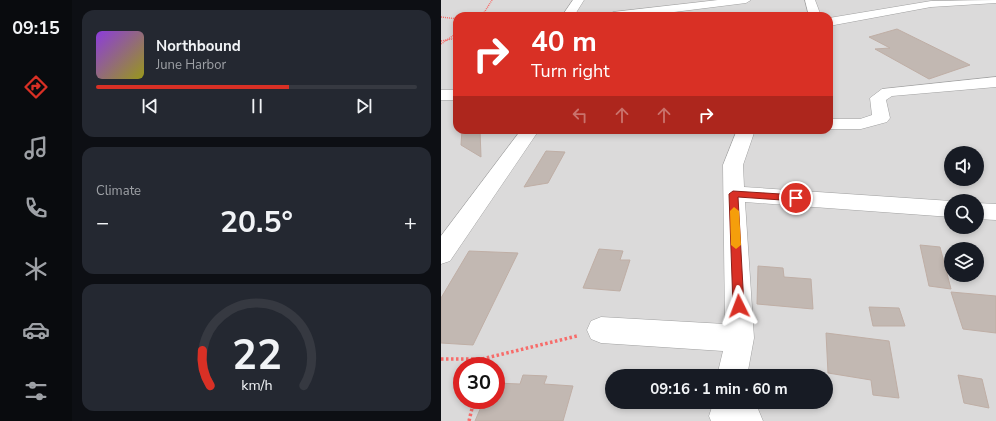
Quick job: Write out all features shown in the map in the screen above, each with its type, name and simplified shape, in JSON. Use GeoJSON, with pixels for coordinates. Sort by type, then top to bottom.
{"type":"FeatureCollection","features":[{"type":"Feature","properties":{"kind":"street"},"geometry":{"type":"LineString","coordinates":[[571,12],[579,0]]}},
{"type":"Feature","properties":{"kind":"street"},"geometry":{"type":"LineString","coordinates":[[646,12],[746,0]]}},
{"type":"Feature","properties":{"kind":"street"},"geometry":{"type":"LineString","coordinates":[[810,0],[814,12]]}},
{"type":"Feature","properties":{"kind":"street"},"geometry":{"type":"LineString","coordinates":[[833,21],[928,2],[953,4],[996,0]]}},
{"type":"Feature","properties":{"kind":"street"},"geometry":{"type":"LineString","coordinates":[[833,124],[861,124],[881,118],[878,98],[888,92],[996,82]]}},
{"type":"Feature","properties":{"kind":"street"},"geometry":{"type":"LineString","coordinates":[[441,96],[453,95]]}},
{"type":"Feature","properties":{"kind":"street"},"geometry":{"type":"LineString","coordinates":[[441,254],[527,134]]}},
{"type":"Feature","properties":{"kind":"street"},"geometry":{"type":"LineString","coordinates":[[733,369],[740,338],[733,165],[744,134]]}},
{"type":"Feature","properties":{"kind":"street"},"geometry":{"type":"LineString","coordinates":[[733,194],[944,209]]}},
{"type":"Feature","properties":{"kind":"street"},"geometry":{"type":"LineString","coordinates":[[984,211],[996,212]]}},
{"type":"Feature","properties":{"kind":"street"},"geometry":{"type":"LineString","coordinates":[[601,330],[740,338]]}},
{"type":"Feature","properties":{"kind":"path"},"geometry":{"type":"LineString","coordinates":[[484,12],[492,0]]}},
{"type":"Feature","properties":{"kind":"path"},"geometry":{"type":"LineString","coordinates":[[441,17],[453,18]]}},
{"type":"Feature","properties":{"kind":"path"},"geometry":{"type":"LineString","coordinates":[[441,42],[453,35]]}},
{"type":"Feature","properties":{"kind":"path"},"geometry":{"type":"LineString","coordinates":[[445,40],[453,39]]}},
{"type":"Feature","properties":{"kind":"path"},"geometry":{"type":"LineString","coordinates":[[490,357],[601,330]]}},
{"type":"Feature","properties":{"kind":"path"},"geometry":{"type":"LineString","coordinates":[[441,359],[453,359]]}},
{"type":"Feature","properties":{"kind":"path"},"geometry":{"type":"LineString","coordinates":[[469,421],[472,409]]}},
{"type":"Feature","properties":{"kind":"shaded area"},"geometry":{"type":"Polygon","coordinates":[[[441,0],[996,0],[996,421],[441,421],[441,0]]]}},
{"type":"Feature","properties":{"kind":"building"},"geometry":{"type":"Polygon","coordinates":[[[897,29],[970,65],[929,79],[875,49],[890,48],[869,37],[897,29]]]}},
{"type":"Feature","properties":{"kind":"building"},"geometry":{"type":"Polygon","coordinates":[[[462,134],[480,134],[481,157],[461,145],[462,134]]]}},
{"type":"Feature","properties":{"kind":"building"},"geometry":{"type":"Polygon","coordinates":[[[546,151],[565,152],[548,183],[524,187],[546,151]]]}},
{"type":"Feature","properties":{"kind":"building"},"geometry":{"type":"Polygon","coordinates":[[[920,245],[940,247],[944,262],[944,282],[949,282],[951,289],[929,286],[920,245]]]}},
{"type":"Feature","properties":{"kind":"building"},"geometry":{"type":"Polygon","coordinates":[[[599,249],[623,251],[620,260],[630,260],[620,291],[583,288],[599,249]]]}},
{"type":"Feature","properties":{"kind":"building"},"geometry":{"type":"Polygon","coordinates":[[[469,251],[518,253],[473,345],[441,343],[441,298],[469,251]]]}},
{"type":"Feature","properties":{"kind":"building"},"geometry":{"type":"Polygon","coordinates":[[[758,266],[783,268],[784,277],[811,279],[813,309],[757,304],[758,266]]]}},
{"type":"Feature","properties":{"kind":"building"},"geometry":{"type":"Polygon","coordinates":[[[951,292],[996,296],[996,333],[963,329],[951,292]]]}},
{"type":"Feature","properties":{"kind":"building"},"geometry":{"type":"Polygon","coordinates":[[[869,307],[899,308],[905,326],[873,326],[869,307]]]}},
{"type":"Feature","properties":{"kind":"building"},"geometry":{"type":"Polygon","coordinates":[[[826,333],[889,341],[899,398],[873,395],[871,380],[833,374],[833,369],[828,369],[826,333]]]}},
{"type":"Feature","properties":{"kind":"building"},"geometry":{"type":"Polygon","coordinates":[[[523,375],[547,376],[544,384],[573,386],[563,421],[475,421],[480,409],[505,409],[505,383],[520,384],[523,375]]]}},
{"type":"Feature","properties":{"kind":"building"},"geometry":{"type":"Polygon","coordinates":[[[958,375],[982,379],[989,408],[964,403],[958,375]]]}},
{"type":"Feature","properties":{"kind":"slow traffic"},"geometry":{"type":"LineString","coordinates":[[734,211],[736,245]]}},
{"type":"Feature","properties":{"kind":"route"},"geometry":{"type":"LineString","coordinates":[[739,306],[733,194],[796,198]]}}]}
